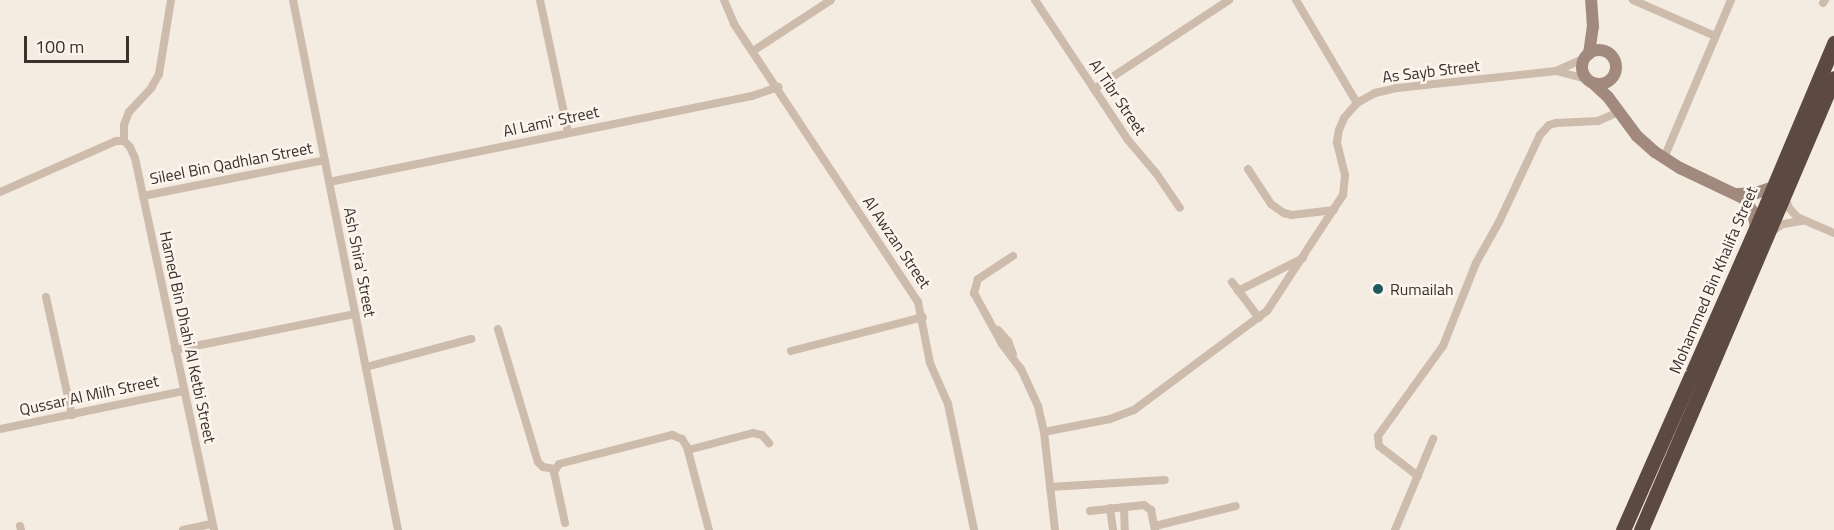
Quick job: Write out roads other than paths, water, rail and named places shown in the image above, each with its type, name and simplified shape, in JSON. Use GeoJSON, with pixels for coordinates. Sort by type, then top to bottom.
{"type":"FeatureCollection","features":[{"type":"Feature","properties":{"kind":"highway","name":"Mohammed Bin Khalifa Street"},"geometry":{"type":"LineString","coordinates":[[1779,191],[1834,43]]}},
{"type":"Feature","properties":{"kind":"highway","name":"Mohammed Bin Khalifa Street"},"geometry":{"type":"LineString","coordinates":[[1641,530],[1761,233],[1834,78]]}},
{"type":"Feature","properties":{"kind":"highway","name":"Mohammed Bin Khalifa Street"},"geometry":{"type":"LineString","coordinates":[[1623,530],[1761,233]]}},
{"type":"Feature","properties":{"kind":"street"},"geometry":{"type":"LineString","coordinates":[[0,192],[110,146],[116,141],[124,141],[124,125],[129,112],[151,88],[159,74],[171,0]]}},
{"type":"Feature","properties":{"kind":"street","name":"Ash Shira' Street"},"geometry":{"type":"LineString","coordinates":[[293,0],[398,530]]}},
{"type":"Feature","properties":{"kind":"street"},"geometry":{"type":"LineString","coordinates":[[540,0],[568,132]]}},
{"type":"Feature","properties":{"kind":"street","name":"Al Awzan Street"},"geometry":{"type":"LineString","coordinates":[[724,0],[734,24],[914,295],[923,317],[930,363],[948,404],[974,530]]}},
{"type":"Feature","properties":{"kind":"street"},"geometry":{"type":"LineString","coordinates":[[753,51],[831,0]]}},
{"type":"Feature","properties":{"kind":"street","name":"Al Tibr Street"},"geometry":{"type":"LineString","coordinates":[[1035,0],[1094,89],[1179,208]]}},
{"type":"Feature","properties":{"kind":"street"},"geometry":{"type":"LineString","coordinates":[[1094,89],[1229,0]]}},
{"type":"Feature","properties":{"kind":"street"},"geometry":{"type":"LineString","coordinates":[[1044,432],[1110,419],[1134,410],[1259,318],[1273,304],[1334,210],[1345,185],[1337,142],[1339,129],[1344,118],[1357,103],[1296,0]]}},
{"type":"Feature","properties":{"kind":"street"},"geometry":{"type":"LineString","coordinates":[[1591,0],[1593,27],[1587,56],[1582,67],[1590,81],[1618,110],[1637,136],[1664,158],[1738,194],[1753,212],[1761,233],[1783,224],[1803,220]]}},
{"type":"Feature","properties":{"kind":"street"},"geometry":{"type":"LineString","coordinates":[[1634,0],[1715,36]]}},
{"type":"Feature","properties":{"kind":"street"},"geometry":{"type":"LineString","coordinates":[[1664,158],[1731,0]]}},
{"type":"Feature","properties":{"kind":"street"},"geometry":{"type":"LineString","coordinates":[[1593,27],[1614,62],[1612,89],[1618,110]]}},
{"type":"Feature","properties":{"kind":"street"},"geometry":{"type":"LineString","coordinates":[[1587,56],[1606,52]]}},
{"type":"Feature","properties":{"kind":"street","name":"As Sayb Street"},"geometry":{"type":"LineString","coordinates":[[1357,103],[1375,93],[1397,88],[1556,71],[1587,56]]}},
{"type":"Feature","properties":{"kind":"street","name":"As Sayb Street"},"geometry":{"type":"LineString","coordinates":[[1556,71],[1590,81]]}},
{"type":"Feature","properties":{"kind":"street"},"geometry":{"type":"LineString","coordinates":[[1590,81],[1605,83],[1613,75]]}},
{"type":"Feature","properties":{"kind":"street","name":"Al Lami' Street"},"geometry":{"type":"LineString","coordinates":[[329,182],[752,96],[778,87]]}},
{"type":"Feature","properties":{"kind":"street"},"geometry":{"type":"LineString","coordinates":[[1418,476],[1379,446],[1378,436],[1443,346],[1476,263],[1499,222],[1540,135],[1544,129],[1556,123],[1598,121],[1618,110]]}},
{"type":"Feature","properties":{"kind":"street","name":"Hamed Bin Dhahi Al Ketbi Street"},"geometry":{"type":"LineString","coordinates":[[124,141],[131,150],[143,196],[213,527]]}},
{"type":"Feature","properties":{"kind":"street"},"geometry":{"type":"LineString","coordinates":[[110,146],[131,150]]}},
{"type":"Feature","properties":{"kind":"street","name":"Sileel Bin Qadhlan Street"},"geometry":{"type":"LineString","coordinates":[[143,196],[324,160]]}},
{"type":"Feature","properties":{"kind":"street"},"geometry":{"type":"LineString","coordinates":[[1248,169],[1271,204],[1284,213],[1292,215],[1334,210]]}},
{"type":"Feature","properties":{"kind":"street"},"geometry":{"type":"LineString","coordinates":[[1738,194],[1779,191],[1789,208],[1803,220],[1834,233]]}},
{"type":"Feature","properties":{"kind":"street"},"geometry":{"type":"LineString","coordinates":[[1013,256],[978,279],[973,288],[1002,344],[1014,357],[1033,393],[1044,432],[1055,530]]}},
{"type":"Feature","properties":{"kind":"street"},"geometry":{"type":"LineString","coordinates":[[1238,291],[1304,257]]}},
{"type":"Feature","properties":{"kind":"street"},"geometry":{"type":"LineString","coordinates":[[1232,282],[1259,318]]}},
{"type":"Feature","properties":{"kind":"street"},"geometry":{"type":"LineString","coordinates":[[46,297],[72,415]]}},
{"type":"Feature","properties":{"kind":"street"},"geometry":{"type":"LineString","coordinates":[[175,350],[355,314]]}},
{"type":"Feature","properties":{"kind":"street"},"geometry":{"type":"LineString","coordinates":[[791,351],[923,317]]}},
{"type":"Feature","properties":{"kind":"street"},"geometry":{"type":"LineString","coordinates":[[498,330],[538,462],[543,467],[555,469]]}},
{"type":"Feature","properties":{"kind":"street"},"geometry":{"type":"LineString","coordinates":[[366,367],[471,339]]}},
{"type":"Feature","properties":{"kind":"street","name":"Qussar Al Milh Street"},"geometry":{"type":"LineString","coordinates":[[0,429],[184,391]]}},
{"type":"Feature","properties":{"kind":"street"},"geometry":{"type":"LineString","coordinates":[[688,450],[753,433],[762,435],[769,443]]}},
{"type":"Feature","properties":{"kind":"street"},"geometry":{"type":"LineString","coordinates":[[555,469],[561,462],[668,436],[682,439],[688,450],[709,530]]}},
{"type":"Feature","properties":{"kind":"street"},"geometry":{"type":"LineString","coordinates":[[1395,530],[1433,439]]}},
{"type":"Feature","properties":{"kind":"street"},"geometry":{"type":"LineString","coordinates":[[555,469],[565,523]]}},
{"type":"Feature","properties":{"kind":"street"},"geometry":{"type":"LineString","coordinates":[[1050,487],[1165,480]]}},
{"type":"Feature","properties":{"kind":"street"},"geometry":{"type":"LineString","coordinates":[[1090,511],[1147,506],[1155,528],[1236,506]]}},
{"type":"Feature","properties":{"kind":"street"},"geometry":{"type":"LineString","coordinates":[[1124,507],[1125,530]]}},
{"type":"Feature","properties":{"kind":"street"},"geometry":{"type":"LineString","coordinates":[[1110,508],[1113,530]]}},
{"type":"Feature","properties":{"kind":"street"},"geometry":{"type":"LineString","coordinates":[[183,530],[213,527]]}},
{"type":"Feature","properties":{"kind":"place","name":"Rumailah"},"geometry":{"type":"Point","coordinates":[1378,289]}}]}
